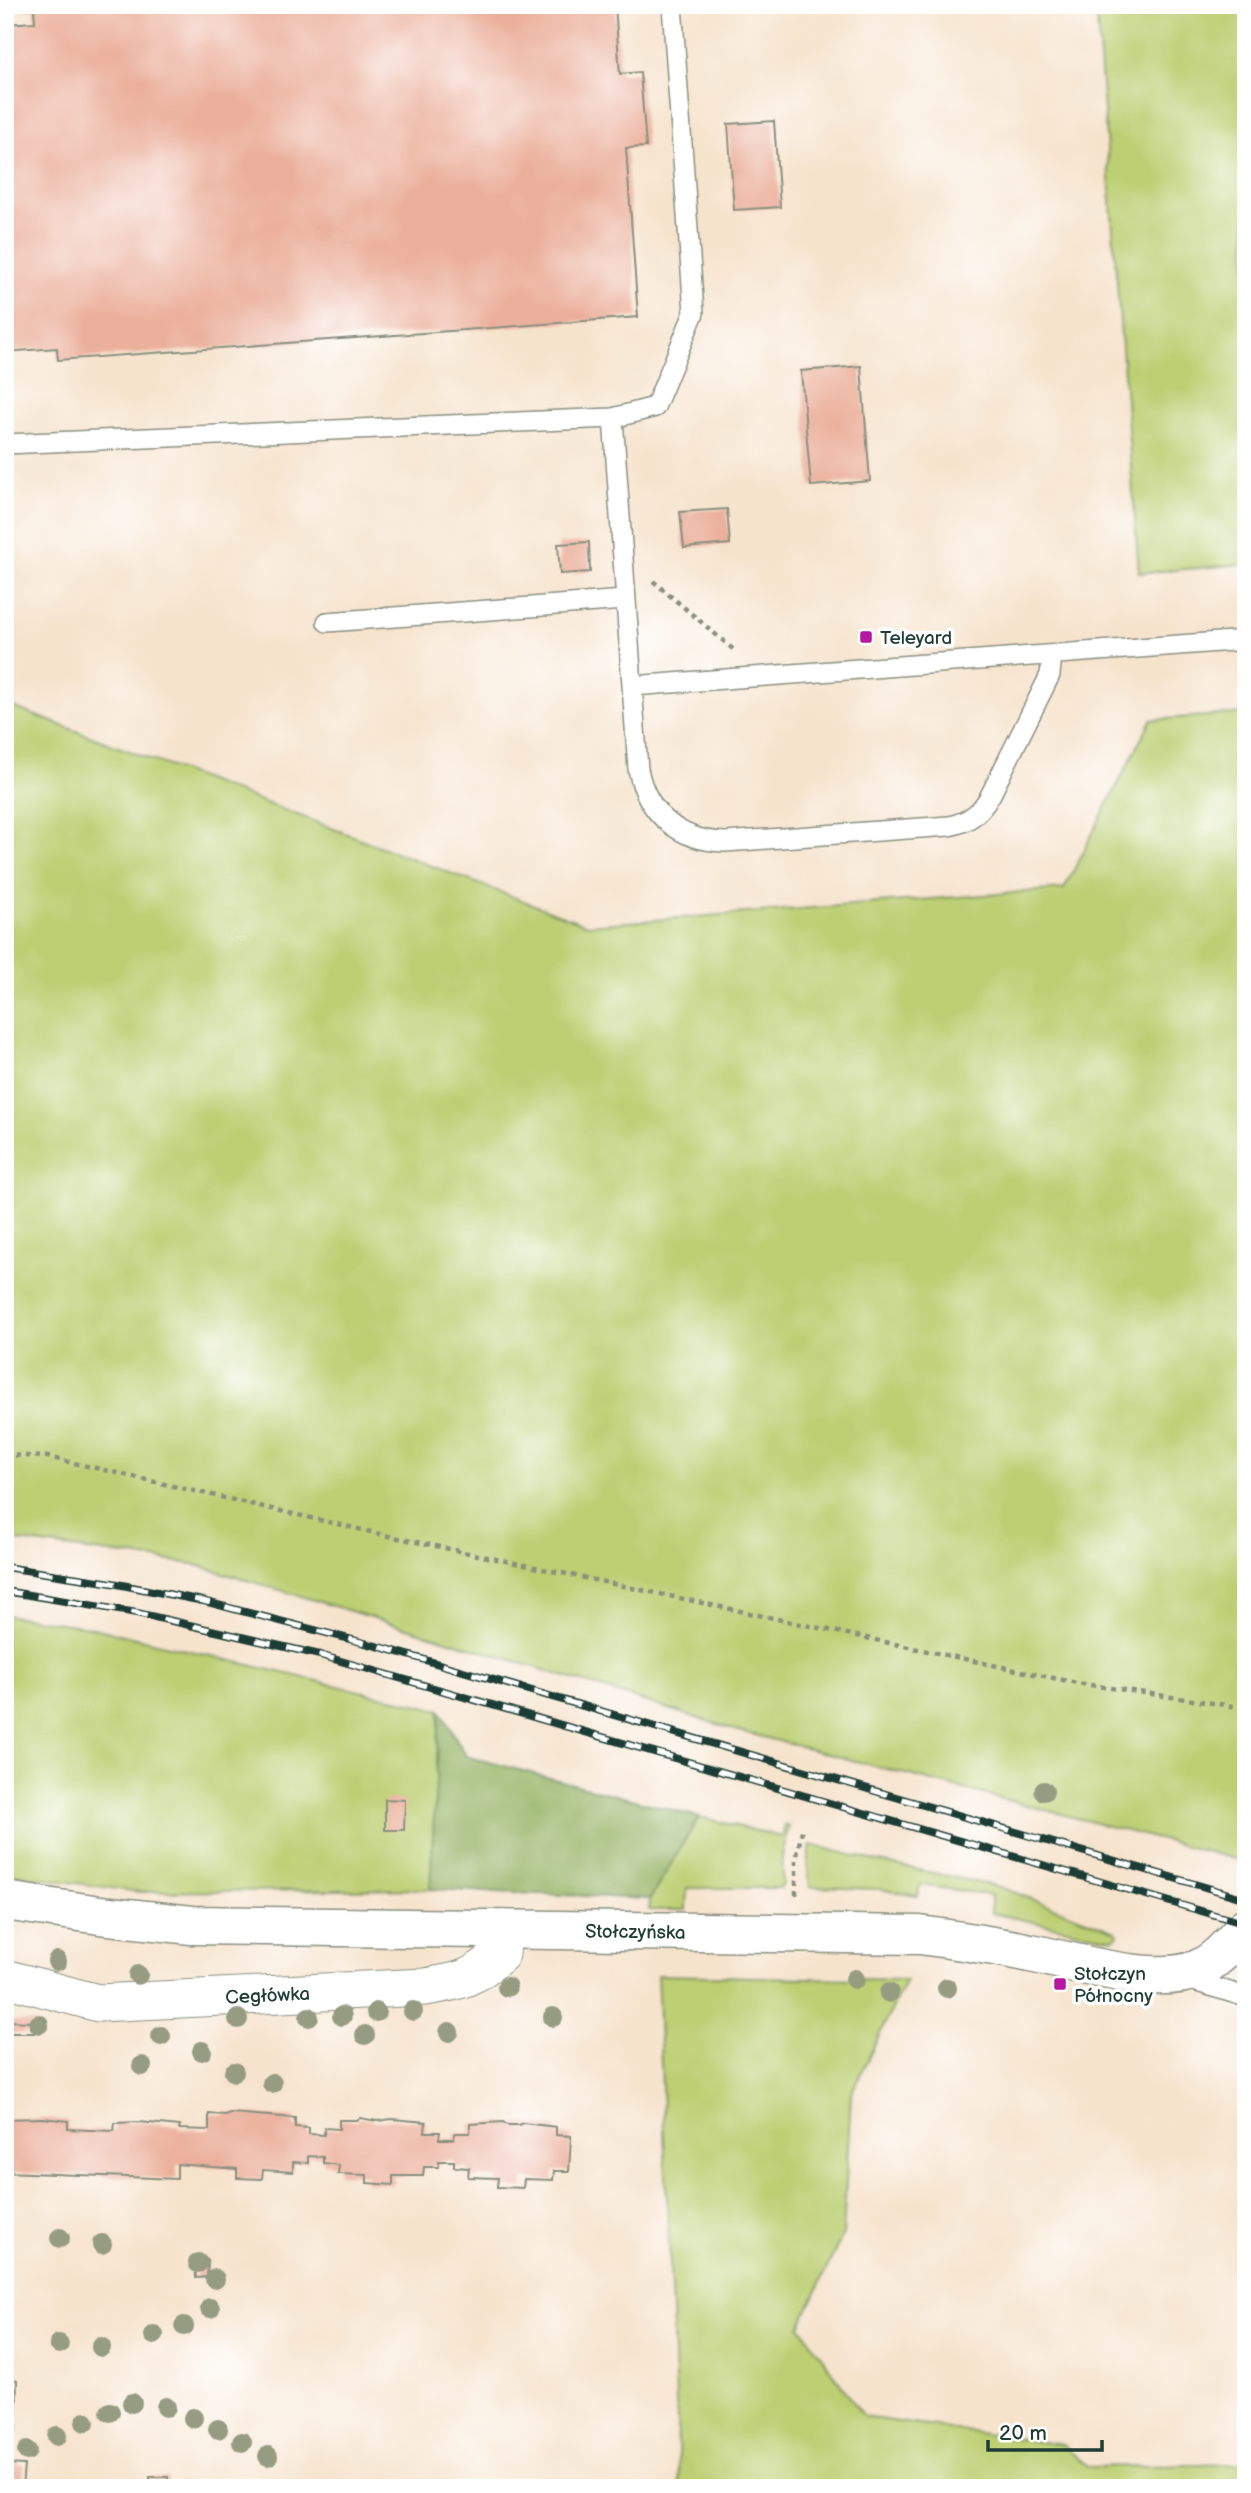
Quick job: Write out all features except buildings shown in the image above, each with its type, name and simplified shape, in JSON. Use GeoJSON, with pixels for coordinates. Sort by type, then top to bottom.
{"type":"FeatureCollection","features":[{"type":"Feature","properties":{"kind":"street","name":"Stołczyńska"},"geometry":{"type":"LineString","coordinates":[[5,1901],[192,1925],[920,1935],[999,1947],[1140,1975],[1176,1976],[1205,1966],[1246,1927]]}},
{"type":"Feature","properties":{"kind":"street","name":"Cegłówka"},"geometry":{"type":"LineString","coordinates":[[5,1978],[98,2003],[425,1987],[459,1982],[478,1973],[500,1954],[503,1929]]}},
{"type":"Feature","properties":{"kind":"lane"},"geometry":{"type":"LineString","coordinates":[[5,444],[613,418],[655,407],[694,313],[672,5]]}},
{"type":"Feature","properties":{"kind":"lane"},"geometry":{"type":"LineString","coordinates":[[613,418],[638,768],[648,799],[656,813],[675,829],[701,840],[725,842],[949,825],[967,820],[984,806],[990,796],[1050,675],[1052,655]]}},
{"type":"Feature","properties":{"kind":"lane"},"geometry":{"type":"LineString","coordinates":[[327,622],[624,590]]}},
{"type":"Feature","properties":{"kind":"lane"},"geometry":{"type":"LineString","coordinates":[[632,686],[1246,640]]}},
{"type":"Feature","properties":{"kind":"lane"},"geometry":{"type":"LineString","coordinates":[[1176,1976],[1246,1997]]}},
{"type":"Feature","properties":{"kind":"path"},"geometry":{"type":"LineString","coordinates":[[624,590],[649,578],[739,654]]}},
{"type":"Feature","properties":{"kind":"path"},"geometry":{"type":"LineString","coordinates":[[5,1455],[48,1457],[398,1538],[1077,1683],[1246,1709]]}},
{"type":"Feature","properties":{"kind":"path"},"geometry":{"type":"LineString","coordinates":[[797,1858],[802,1830]]}},
{"type":"Feature","properties":{"kind":"green space"},"geometry":{"type":"Polygon","coordinates":[[[1096,5],[1246,5],[1246,564],[1139,573],[1096,5]]]}},
{"type":"Feature","properties":{"kind":"green space"},"geometry":{"type":"Polygon","coordinates":[[[5,704],[587,925],[1064,889],[1151,720],[1246,713],[1246,1860],[739,1731],[193,1564],[5,1539],[5,704]]]}},
{"type":"Feature","properties":{"kind":"green space"},"geometry":{"type":"Polygon","coordinates":[[[5,1615],[89,1627],[440,1710],[430,1889],[140,1892],[5,1873],[5,1615]]]}},
{"type":"Feature","properties":{"kind":"green space"},"geometry":{"type":"Polygon","coordinates":[[[440,1710],[466,1756],[699,1817],[650,1899],[430,1889],[440,1710]]]}},
{"type":"Feature","properties":{"kind":"green space"},"geometry":{"type":"Polygon","coordinates":[[[699,1817],[782,1837],[785,1825],[789,1826],[782,1856],[783,1884],[780,1888],[687,1888],[686,1910],[649,1910],[650,1899],[699,1817]]]}},
{"type":"Feature","properties":{"kind":"green space"},"geometry":{"type":"Polygon","coordinates":[[[811,1845],[1000,1887],[1116,1931],[1118,1935],[1114,1939],[991,1913],[991,1895],[920,1885],[917,1896],[880,1889],[810,1887],[807,1862],[811,1845]]]}},
{"type":"Feature","properties":{"kind":"green space"},"geometry":{"type":"Polygon","coordinates":[[[657,1975],[906,1980],[851,2094],[843,2234],[800,2326],[864,2417],[1063,2445],[1087,2467],[1246,2464],[1246,2488],[680,2488],[657,1975]]]}},
{"type":"Feature","properties":{"kind":"railway"},"geometry":{"type":"LineString","coordinates":[[5,1567],[112,1583],[203,1601],[384,1648],[1246,1899]]}},
{"type":"Feature","properties":{"kind":"railway"},"geometry":{"type":"LineString","coordinates":[[5,1591],[137,1613],[320,1655],[1246,1924]]}},
{"type":"Feature","properties":{"kind":"place","name":"Teleyard"},"geometry":{"type":"Point","coordinates":[866,637]}},
{"type":"Feature","properties":{"kind":"place","name":"Stołczyn Północny"},"geometry":{"type":"Point","coordinates":[1060,1984]}}]}
